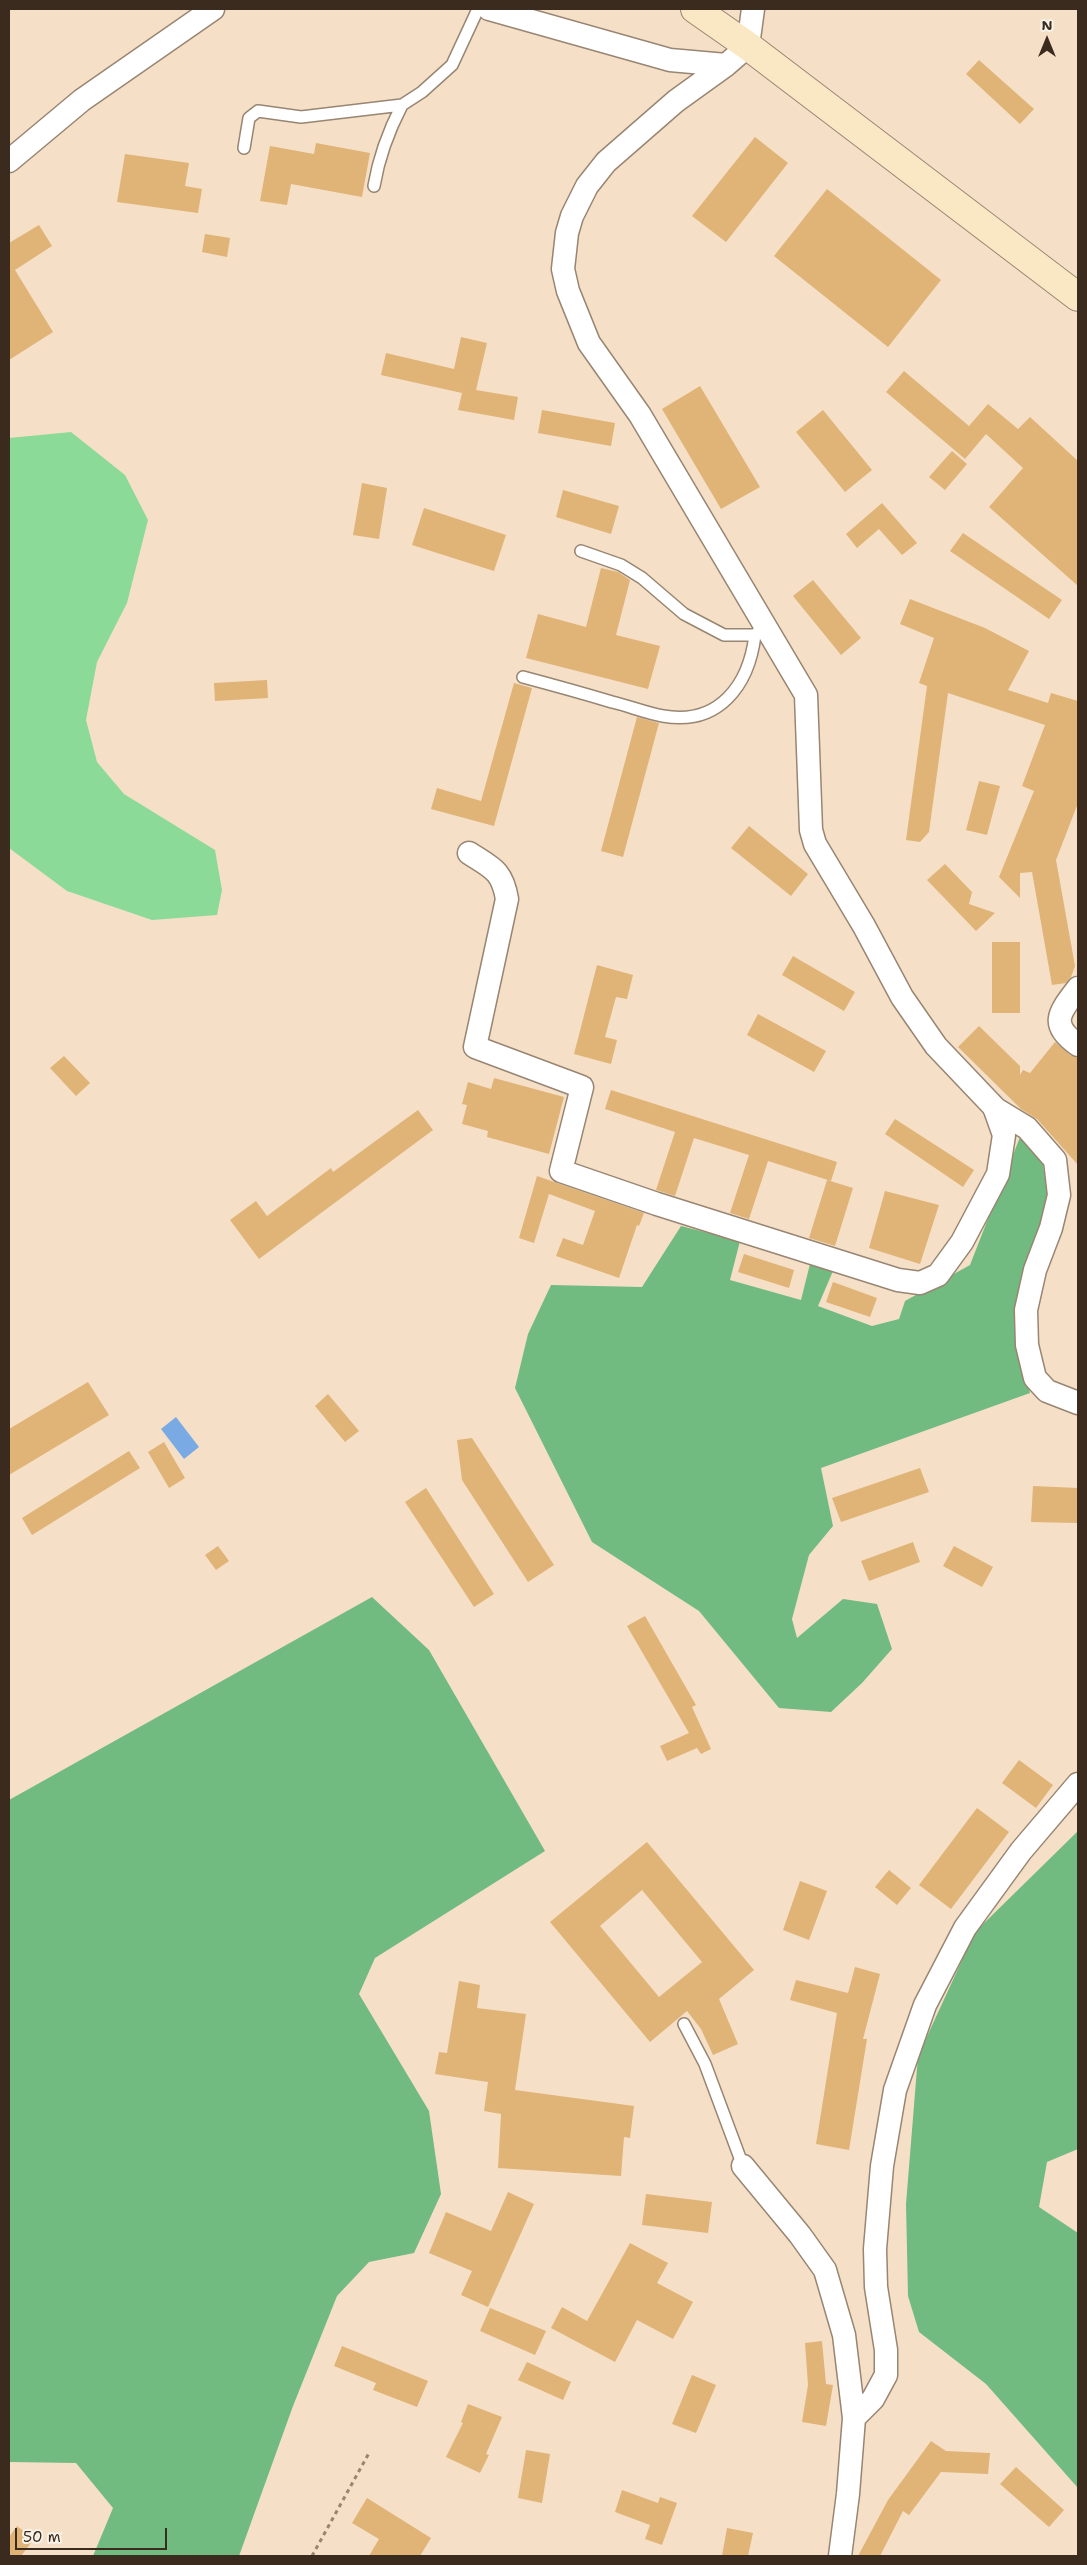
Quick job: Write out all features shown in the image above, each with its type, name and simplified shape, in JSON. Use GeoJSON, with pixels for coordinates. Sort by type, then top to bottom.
{"type":"FeatureCollection","features":[{"type":"Feature","properties":{"kind":"street"},"geometry":{"type":"LineString","coordinates":[[9,162],[82,100],[213,9]]}},
{"type":"Feature","properties":{"kind":"street"},"geometry":{"type":"LineString","coordinates":[[489,9],[670,60],[726,65]]}},
{"type":"Feature","properties":{"kind":"street"},"geometry":{"type":"LineString","coordinates":[[695,9],[748,46],[1078,297]]}},
{"type":"Feature","properties":{"kind":"street"},"geometry":{"type":"LineString","coordinates":[[753,9],[748,46],[726,65],[676,101],[606,162],[587,186],[572,216],[567,233],[563,268],[568,292],[589,342],[640,415],[759,630],[806,695],[810,830],[815,844],[864,926],[902,997],[936,1046],[994,1108],[1027,1128],[1055,1160],[1059,1195],[1051,1228],[1035,1270],[1026,1310],[1027,1345],[1035,1378],[1046,1391],[1078,1403]]}},
{"type":"Feature","properties":{"kind":"street"},"geometry":{"type":"LineString","coordinates":[[469,853],[495,870],[504,882],[507,899],[475,1047],[582,1087],[561,1171],[657,1204],[898,1280],[920,1283],[938,1275],[962,1242],[998,1174],[1004,1136],[994,1108]]}},
{"type":"Feature","properties":{"kind":"street"},"geometry":{"type":"LineString","coordinates":[[1078,988],[1059,1014],[1059,1023],[1069,1038],[1078,1045]]}},
{"type":"Feature","properties":{"kind":"street"},"geometry":{"type":"LineString","coordinates":[[854,2418],[873,2399],[886,2375],[886,2350],[876,2287],[874,2249],[882,2166],[895,2090],[925,2004],[965,1928],[1021,1851],[1078,1784]]}},
{"type":"Feature","properties":{"kind":"street"},"geometry":{"type":"LineString","coordinates":[[743,2166],[800,2235],[825,2270],[844,2335],[854,2418],[848,2494],[840,2556]]}},
{"type":"Feature","properties":{"kind":"lane"},"geometry":{"type":"LineString","coordinates":[[244,148],[250,118],[258,111],[301,117],[402,105],[428,88],[452,65],[478,9]]}},
{"type":"Feature","properties":{"kind":"lane"},"geometry":{"type":"LineString","coordinates":[[374,186],[378,162],[386,135],[402,105]]}},
{"type":"Feature","properties":{"kind":"lane"},"geometry":{"type":"LineString","coordinates":[[523,677],[664,716],[696,717],[722,705],[739,687],[753,652],[759,630],[724,635],[684,614],[642,578],[621,565],[580,551]]}},
{"type":"Feature","properties":{"kind":"lane"},"geometry":{"type":"LineString","coordinates":[[684,2024],[705,2064],[743,2166]]}},
{"type":"Feature","properties":{"kind":"path"},"geometry":{"type":"LineString","coordinates":[[312,2556],[369,2453]]}},
{"type":"Feature","properties":{"kind":"green space"},"geometry":{"type":"Polygon","coordinates":[[[71,432],[125,475],[148,520],[127,603],[97,662],[86,720],[97,762],[124,794],[215,850],[222,890],[217,915],[152,920],[67,891],[9,848],[9,438],[71,432]]]}},
{"type":"Feature","properties":{"kind":"green space"},"geometry":{"type":"Polygon","coordinates":[[[1020,1137],[1042,1158],[1047,1192],[1044,1225],[1030,1263],[1014,1324],[1030,1393],[821,1468],[833,1526],[809,1555],[792,1619],[797,1638],[843,1599],[877,1604],[892,1649],[862,1683],[831,1712],[779,1708],[699,1611],[592,1542],[515,1388],[528,1334],[551,1285],[642,1287],[681,1226],[740,1241],[730,1280],[801,1300],[810,1264],[833,1271],[818,1306],[872,1326],[899,1319],[905,1301],[970,1265],[1020,1137]]]}},
{"type":"Feature","properties":{"kind":"green space"},"geometry":{"type":"Polygon","coordinates":[[[372,1597],[429,1650],[545,1851],[375,1958],[359,1994],[429,2111],[441,2194],[414,2253],[369,2262],[337,2296],[293,2406],[239,2556],[93,2556],[113,2508],[76,2463],[9,2462],[9,1800],[372,1597]]]}},
{"type":"Feature","properties":{"kind":"green space"},"geometry":{"type":"Polygon","coordinates":[[[1078,1831],[1078,2149],[1047,2162],[1039,2207],[1078,2233],[1078,2488],[986,2384],[919,2332],[908,2296],[906,2204],[918,2056],[975,1932],[1078,1831]]]}},
{"type":"Feature","properties":{"kind":"water"},"geometry":{"type":"Polygon","coordinates":[[[176,1417],[199,1447],[184,1459],[161,1429],[176,1417]]]}},
{"type":"Feature","properties":{"kind":"building"},"geometry":{"type":"Polygon","coordinates":[[[979,60],[1034,109],[1020,124],[966,74],[979,60]]]}},
{"type":"Feature","properties":{"kind":"building"},"geometry":{"type":"Polygon","coordinates":[[[755,137],[788,163],[726,242],[692,216],[755,137]]]}},
{"type":"Feature","properties":{"kind":"building"},"geometry":{"type":"Polygon","coordinates":[[[316,143],[370,153],[362,197],[291,184],[287,205],[260,201],[270,146],[314,154],[316,143]]]}},
{"type":"Feature","properties":{"kind":"building"},"geometry":{"type":"Polygon","coordinates":[[[125,154],[189,163],[185,186],[202,189],[198,213],[117,202],[125,154]]]}},
{"type":"Feature","properties":{"kind":"building"},"geometry":{"type":"Polygon","coordinates":[[[827,189],[941,280],[888,347],[774,256],[827,189]]]}},
{"type":"Feature","properties":{"kind":"building"},"geometry":{"type":"Polygon","coordinates":[[[39,225],[52,246],[15,270],[53,332],[9,360],[9,243],[39,225]]]}},
{"type":"Feature","properties":{"kind":"building"},"geometry":{"type":"Polygon","coordinates":[[[205,234],[230,238],[227,257],[202,252],[205,234]]]}},
{"type":"Feature","properties":{"kind":"building"},"geometry":{"type":"Polygon","coordinates":[[[461,337],[487,343],[476,390],[518,397],[514,420],[458,410],[462,393],[381,375],[386,353],[454,369],[461,337]]]}},
{"type":"Feature","properties":{"kind":"building"},"geometry":{"type":"Polygon","coordinates":[[[904,371],[969,426],[988,404],[1018,429],[1030,417],[1078,461],[1078,586],[989,507],[1023,468],[986,434],[965,459],[886,392],[904,371]]]}},
{"type":"Feature","properties":{"kind":"building"},"geometry":{"type":"Polygon","coordinates":[[[700,386],[760,487],[721,509],[662,409],[700,386]]]}},
{"type":"Feature","properties":{"kind":"building"},"geometry":{"type":"Polygon","coordinates":[[[542,410],[615,423],[611,446],[538,433],[542,410]]]}},
{"type":"Feature","properties":{"kind":"building"},"geometry":{"type":"Polygon","coordinates":[[[823,410],[872,470],[845,492],[796,432],[823,410]]]}},
{"type":"Feature","properties":{"kind":"building"},"geometry":{"type":"Polygon","coordinates":[[[952,451],[967,464],[945,490],[929,477],[952,451]]]}},
{"type":"Feature","properties":{"kind":"building"},"geometry":{"type":"Polygon","coordinates":[[[362,483],[387,488],[379,539],[353,535],[362,483]]]}},
{"type":"Feature","properties":{"kind":"building"},"geometry":{"type":"Polygon","coordinates":[[[563,490],[619,506],[611,534],[556,517],[563,490]]]}},
{"type":"Feature","properties":{"kind":"building"},"geometry":{"type":"Polygon","coordinates":[[[882,503],[917,543],[902,555],[879,529],[857,548],[846,534],[882,503]]]}},
{"type":"Feature","properties":{"kind":"building"},"geometry":{"type":"Polygon","coordinates":[[[424,508],[506,535],[494,571],[412,545],[424,508]]]}},
{"type":"Feature","properties":{"kind":"building"},"geometry":{"type":"Polygon","coordinates":[[[963,533],[1062,600],[1049,619],[950,551],[963,533]]]}},
{"type":"Feature","properties":{"kind":"building"},"geometry":{"type":"Polygon","coordinates":[[[601,568],[618,572],[630,580],[616,635],[660,646],[648,689],[526,658],[538,614],[586,627],[601,568]]]}},
{"type":"Feature","properties":{"kind":"building"},"geometry":{"type":"Polygon","coordinates":[[[813,580],[861,638],[841,655],[793,596],[813,580]]]}},
{"type":"Feature","properties":{"kind":"building"},"geometry":{"type":"Polygon","coordinates":[[[910,599],[985,628],[1029,651],[1008,690],[1048,703],[1051,693],[1078,701],[1078,803],[1056,860],[1075,966],[1071,977],[1066,983],[1052,985],[1032,872],[1020,873],[1020,898],[999,877],[1034,791],[1022,786],[1045,725],[948,693],[929,832],[920,842],[906,840],[927,686],[919,683],[934,638],[900,624],[910,599]]]}},
{"type":"Feature","properties":{"kind":"building"},"geometry":{"type":"Polygon","coordinates":[[[267,680],[268,698],[215,701],[214,683],[267,680]]]}},
{"type":"Feature","properties":{"kind":"building"},"geometry":{"type":"Polygon","coordinates":[[[514,683],[532,688],[494,826],[431,809],[437,788],[481,801],[514,683]]]}},
{"type":"Feature","properties":{"kind":"building"},"geometry":{"type":"Polygon","coordinates":[[[637,717],[659,723],[623,857],[601,851],[637,717]]]}},
{"type":"Feature","properties":{"kind":"building"},"geometry":{"type":"Polygon","coordinates":[[[979,781],[1000,786],[987,835],[966,830],[979,781]]]}},
{"type":"Feature","properties":{"kind":"building"},"geometry":{"type":"Polygon","coordinates":[[[749,826],[808,874],[791,896],[731,848],[749,826]]]}},
{"type":"Feature","properties":{"kind":"building"},"geometry":{"type":"Polygon","coordinates":[[[945,864],[972,892],[969,904],[995,913],[976,931],[927,880],[945,864]]]}},
{"type":"Feature","properties":{"kind":"building"},"geometry":{"type":"Polygon","coordinates":[[[992,942],[1020,942],[1020,1013],[992,1013],[992,942]]]}},
{"type":"Feature","properties":{"kind":"building"},"geometry":{"type":"Polygon","coordinates":[[[793,956],[855,992],[844,1011],[782,975],[793,956]]]}},
{"type":"Feature","properties":{"kind":"building"},"geometry":{"type":"Polygon","coordinates":[[[597,965],[633,975],[627,999],[616,997],[605,1037],[617,1040],[611,1064],[574,1054],[597,965]]]}},
{"type":"Feature","properties":{"kind":"building"},"geometry":{"type":"Polygon","coordinates":[[[758,1014],[826,1051],[814,1072],[747,1035],[758,1014]]]}},
{"type":"Feature","properties":{"kind":"building"},"geometry":{"type":"Polygon","coordinates":[[[979,1026],[1020,1066],[1020,1075],[1023,1070],[1030,1073],[1055,1042],[1070,1055],[1078,1058],[1078,1165],[1037,1119],[1021,1109],[958,1047],[979,1026]]]}},
{"type":"Feature","properties":{"kind":"building"},"geometry":{"type":"Polygon","coordinates":[[[64,1056],[90,1083],[76,1096],[50,1068],[64,1056]]]}},
{"type":"Feature","properties":{"kind":"building"},"geometry":{"type":"Polygon","coordinates":[[[494,1078],[564,1097],[549,1154],[487,1137],[488,1131],[462,1124],[467,1105],[462,1104],[468,1082],[491,1089],[494,1078]]]}},
{"type":"Feature","properties":{"kind":"building"},"geometry":{"type":"Polygon","coordinates":[[[611,1090],[837,1162],[831,1181],[768,1161],[749,1219],[730,1213],[749,1155],[694,1138],[675,1196],[656,1190],[675,1132],[605,1109],[611,1090]]]}},
{"type":"Feature","properties":{"kind":"building"},"geometry":{"type":"Polygon","coordinates":[[[418,1110],[433,1130],[259,1259],[230,1220],[256,1201],[267,1216],[331,1168],[333,1172],[418,1110]]]}},
{"type":"Feature","properties":{"kind":"building"},"geometry":{"type":"Polygon","coordinates":[[[895,1119],[974,1170],[963,1187],[885,1134],[895,1119]]]}},
{"type":"Feature","properties":{"kind":"building"},"geometry":{"type":"Polygon","coordinates":[[[537,1176],[644,1213],[639,1226],[637,1225],[619,1278],[556,1256],[563,1238],[583,1245],[595,1211],[549,1194],[534,1243],[519,1238],[537,1176]]]}},
{"type":"Feature","properties":{"kind":"building"},"geometry":{"type":"Polygon","coordinates":[[[827,1180],[853,1188],[835,1246],[809,1238],[827,1180]]]}},
{"type":"Feature","properties":{"kind":"building"},"geometry":{"type":"Polygon","coordinates":[[[885,1191],[939,1205],[920,1264],[869,1248],[885,1191]]]}},
{"type":"Feature","properties":{"kind":"building"},"geometry":{"type":"Polygon","coordinates":[[[744,1254],[794,1270],[789,1288],[738,1272],[744,1254]]]}},
{"type":"Feature","properties":{"kind":"building"},"geometry":{"type":"Polygon","coordinates":[[[833,1282],[877,1298],[870,1317],[826,1302],[833,1282]]]}},
{"type":"Feature","properties":{"kind":"building"},"geometry":{"type":"Polygon","coordinates":[[[88,1382],[109,1415],[9,1475],[9,1429],[88,1382]]]}},
{"type":"Feature","properties":{"kind":"building"},"geometry":{"type":"Polygon","coordinates":[[[328,1394],[359,1431],[345,1442],[315,1406],[328,1394]]]}},
{"type":"Feature","properties":{"kind":"building"},"geometry":{"type":"Polygon","coordinates":[[[472,1438],[554,1565],[528,1582],[462,1480],[457,1440],[472,1438]]]}},
{"type":"Feature","properties":{"kind":"building"},"geometry":{"type":"Polygon","coordinates":[[[164,1442],[185,1478],[169,1488],[148,1452],[164,1442]]]}},
{"type":"Feature","properties":{"kind":"building"},"geometry":{"type":"Polygon","coordinates":[[[129,1451],[140,1468],[32,1535],[22,1518],[129,1451]]]}},
{"type":"Feature","properties":{"kind":"building"},"geometry":{"type":"Polygon","coordinates":[[[920,1468],[929,1492],[841,1522],[832,1498],[920,1468]]]}},
{"type":"Feature","properties":{"kind":"building"},"geometry":{"type":"Polygon","coordinates":[[[1033,1486],[1078,1488],[1078,1523],[1031,1522],[1033,1486]]]}},
{"type":"Feature","properties":{"kind":"building"},"geometry":{"type":"Polygon","coordinates":[[[426,1488],[494,1594],[474,1607],[405,1502],[426,1488]]]}},
{"type":"Feature","properties":{"kind":"building"},"geometry":{"type":"Polygon","coordinates":[[[913,1542],[920,1562],[869,1581],[861,1561],[913,1542]]]}},
{"type":"Feature","properties":{"kind":"building"},"geometry":{"type":"Polygon","coordinates":[[[218,1546],[229,1561],[216,1570],[205,1555],[218,1546]]]}},
{"type":"Feature","properties":{"kind":"building"},"geometry":{"type":"Polygon","coordinates":[[[954,1546],[993,1567],[982,1587],[943,1566],[954,1546]]]}},
{"type":"Feature","properties":{"kind":"building"},"geometry":{"type":"Polygon","coordinates":[[[645,1616],[696,1705],[692,1707],[711,1749],[701,1754],[697,1748],[667,1761],[660,1746],[689,1733],[627,1626],[645,1616]]]}},
{"type":"Feature","properties":{"kind":"building"},"geometry":{"type":"Polygon","coordinates":[[[1019,1760],[1053,1785],[1036,1808],[1002,1783],[1019,1760]]]}},
{"type":"Feature","properties":{"kind":"building"},"geometry":{"type":"Polygon","coordinates":[[[977,1808],[1009,1832],[951,1909],[919,1885],[977,1808]]]}},
{"type":"Feature","properties":{"kind":"building"},"geometry":{"type":"Polygon","coordinates":[[[647,1842],[754,1970],[719,1999],[738,2044],[713,2055],[701,2029],[687,2011],[650,2042],[550,1922],[647,1842]],[[642,1890],[600,1926],[659,1997],[702,1962],[642,1890]]]}},
{"type":"Feature","properties":{"kind":"building"},"geometry":{"type":"Polygon","coordinates":[[[889,1870],[911,1888],[897,1905],[875,1887],[889,1870]]]}},
{"type":"Feature","properties":{"kind":"building"},"geometry":{"type":"Polygon","coordinates":[[[800,1881],[827,1891],[809,1940],[783,1930],[800,1881]]]}},
{"type":"Feature","properties":{"kind":"building"},"geometry":{"type":"Polygon","coordinates":[[[855,1967],[880,1974],[863,2039],[867,2039],[849,2150],[816,2144],[837,2013],[790,2000],[796,1980],[848,1993],[855,1967]]]}},
{"type":"Feature","properties":{"kind":"building"},"geometry":{"type":"Polygon","coordinates":[[[459,1981],[480,1985],[477,2008],[526,2014],[515,2090],[634,2106],[630,2138],[624,2137],[621,2176],[498,2168],[501,2114],[484,2111],[488,2082],[435,2074],[439,2052],[447,2053],[459,1981]]]}},
{"type":"Feature","properties":{"kind":"building"},"geometry":{"type":"Polygon","coordinates":[[[508,2192],[534,2204],[488,2307],[461,2295],[472,2271],[429,2253],[446,2212],[491,2231],[508,2192]]]}},
{"type":"Feature","properties":{"kind":"building"},"geometry":{"type":"Polygon","coordinates":[[[646,2194],[712,2202],[708,2233],[642,2225],[646,2194]]]}},
{"type":"Feature","properties":{"kind":"building"},"geometry":{"type":"Polygon","coordinates":[[[630,2243],[668,2263],[657,2283],[693,2302],[673,2339],[637,2320],[615,2362],[551,2328],[562,2307],[587,2321],[630,2243]]]}},
{"type":"Feature","properties":{"kind":"building"},"geometry":{"type":"Polygon","coordinates":[[[490,2308],[546,2331],[535,2355],[480,2331],[490,2308]]]}},
{"type":"Feature","properties":{"kind":"building"},"geometry":{"type":"Polygon","coordinates":[[[822,2341],[826,2384],[833,2385],[826,2426],[802,2422],[808,2385],[805,2343],[822,2341]]]}},
{"type":"Feature","properties":{"kind":"building"},"geometry":{"type":"Polygon","coordinates":[[[342,2346],[428,2381],[417,2407],[373,2390],[376,2383],[334,2366],[342,2346]]]}},
{"type":"Feature","properties":{"kind":"building"},"geometry":{"type":"Polygon","coordinates":[[[527,2362],[571,2382],[563,2400],[518,2380],[527,2362]]]}},
{"type":"Feature","properties":{"kind":"building"},"geometry":{"type":"Polygon","coordinates":[[[692,2375],[716,2385],[696,2433],[672,2424],[692,2375]]]}},
{"type":"Feature","properties":{"kind":"building"},"geometry":{"type":"Polygon","coordinates":[[[468,2404],[502,2417],[486,2454],[489,2455],[480,2473],[446,2457],[463,2423],[461,2422],[468,2404]]]}},
{"type":"Feature","properties":{"kind":"building"},"geometry":{"type":"Polygon","coordinates":[[[931,2441],[946,2451],[990,2453],[988,2474],[941,2472],[909,2515],[903,2511],[880,2556],[858,2556],[888,2500],[931,2441]]]}},
{"type":"Feature","properties":{"kind":"building"},"geometry":{"type":"Polygon","coordinates":[[[526,2450],[550,2454],[542,2503],[518,2498],[526,2450]]]}},
{"type":"Feature","properties":{"kind":"building"},"geometry":{"type":"Polygon","coordinates":[[[1016,2467],[1064,2510],[1049,2527],[1000,2484],[1016,2467]]]}},
{"type":"Feature","properties":{"kind":"building"},"geometry":{"type":"Polygon","coordinates":[[[622,2490],[658,2503],[660,2497],[677,2503],[662,2545],[645,2539],[650,2525],[615,2512],[622,2490]]]}},
{"type":"Feature","properties":{"kind":"building"},"geometry":{"type":"Polygon","coordinates":[[[367,2498],[431,2538],[420,2556],[369,2556],[379,2539],[352,2523],[367,2498]]]}},
{"type":"Feature","properties":{"kind":"building"},"geometry":{"type":"Polygon","coordinates":[[[17,2526],[34,2539],[21,2556],[9,2556],[9,2537],[17,2526]]]}},
{"type":"Feature","properties":{"kind":"building"},"geometry":{"type":"Polygon","coordinates":[[[727,2528],[753,2533],[748,2556],[722,2556],[727,2528]]]}}]}
